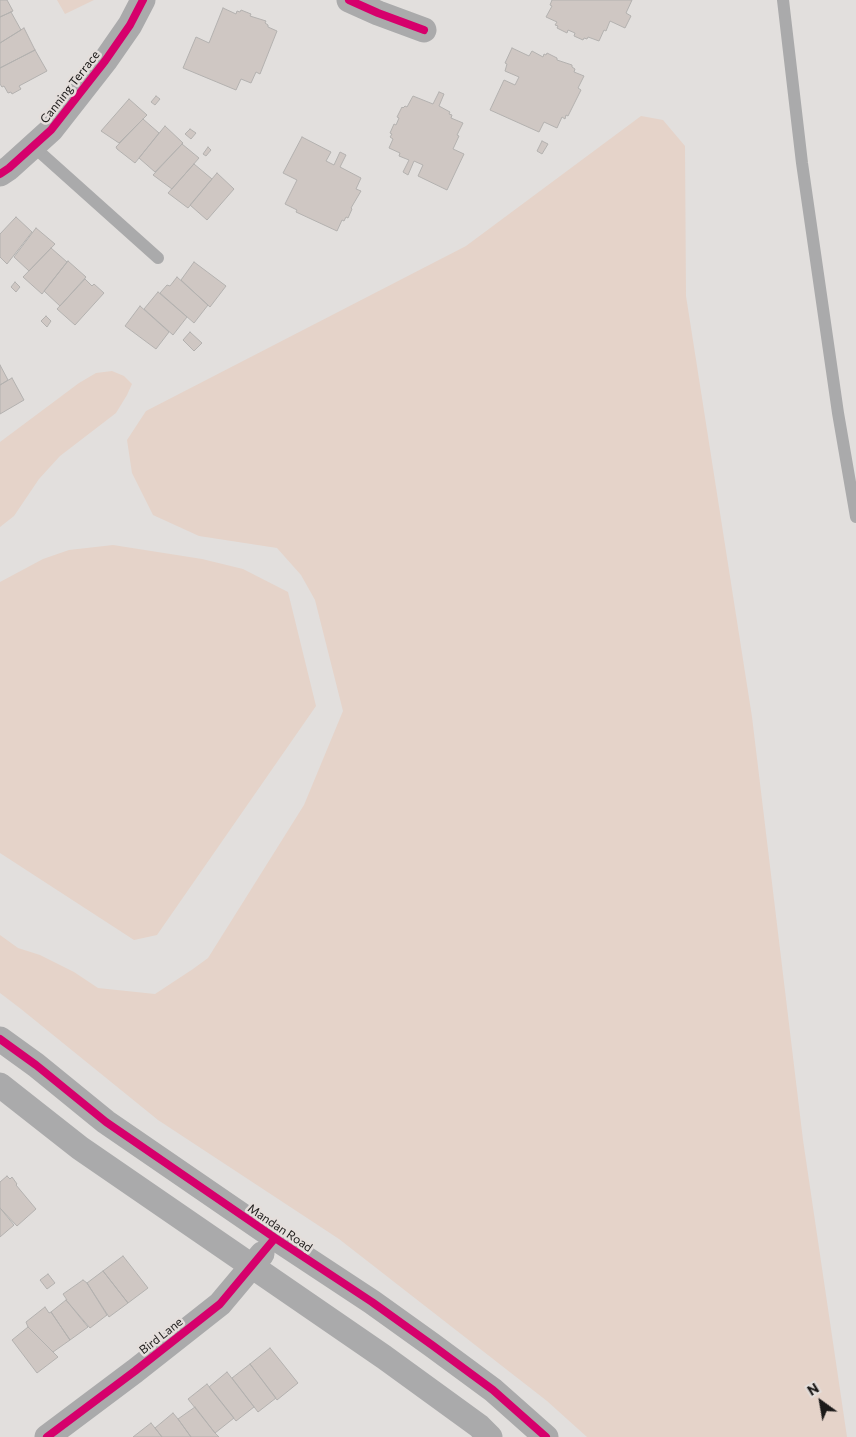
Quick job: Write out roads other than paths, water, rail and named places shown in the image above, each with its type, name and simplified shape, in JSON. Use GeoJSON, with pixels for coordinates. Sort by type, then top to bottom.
{"type":"FeatureCollection","features":[{"type":"Feature","properties":{"kind":"street","name":"Canning Terrace"},"geometry":{"type":"LineString","coordinates":[[0,174],[52,130],[105,61],[130,25],[143,0]]}},
{"type":"Feature","properties":{"kind":"street"},"geometry":{"type":"LineString","coordinates":[[349,0],[424,30]]}},
{"type":"Feature","properties":{"kind":"street","name":"Mandan Road"},"geometry":{"type":"LineString","coordinates":[[0,1039],[36,1065],[106,1122],[274,1238],[372,1302],[432,1345],[493,1390],[546,1437]]}},
{"type":"Feature","properties":{"kind":"street"},"geometry":{"type":"LineString","coordinates":[[0,1085],[80,1148],[384,1357],[479,1426],[490,1437]]}},
{"type":"Feature","properties":{"kind":"street","name":"Bird Lane"},"geometry":{"type":"LineString","coordinates":[[47,1437],[220,1304],[274,1238]]}},
{"type":"Feature","properties":{"kind":"lane"},"geometry":{"type":"LineString","coordinates":[[783,0],[802,163],[838,413],[856,517]]}},
{"type":"Feature","properties":{"kind":"lane"},"geometry":{"type":"LineString","coordinates":[[34,147],[158,258]]}}]}
